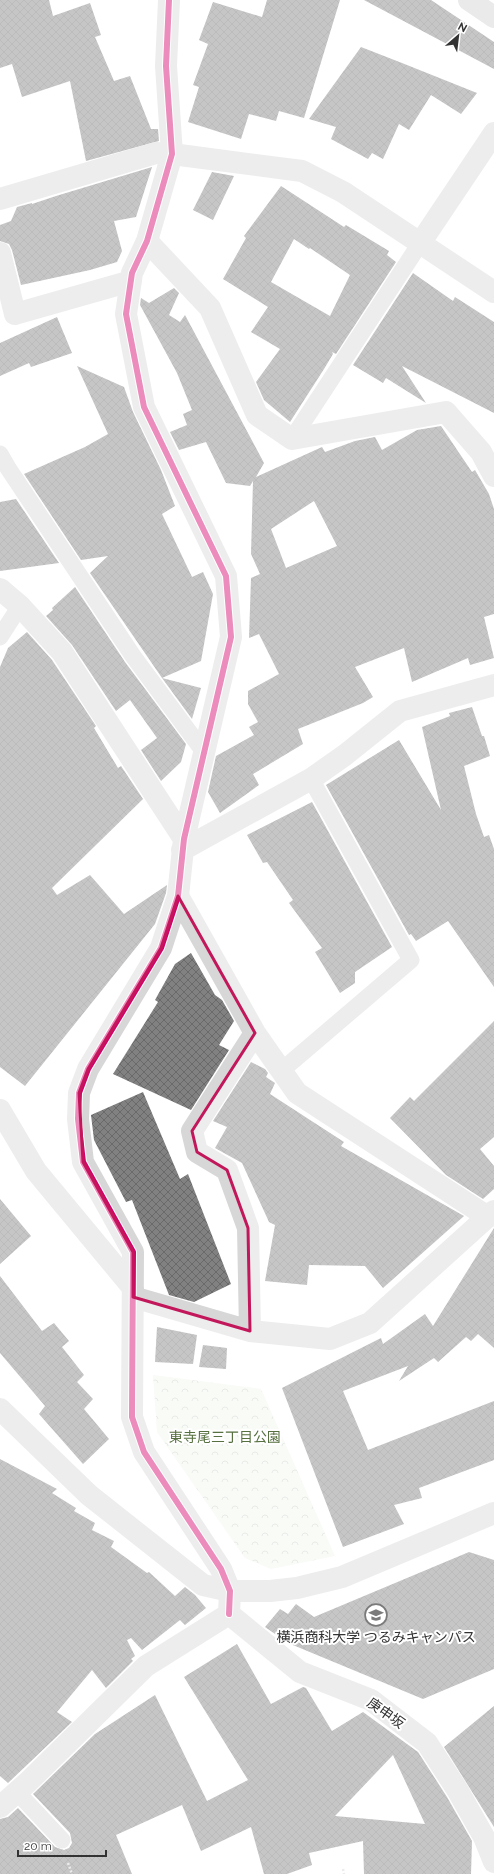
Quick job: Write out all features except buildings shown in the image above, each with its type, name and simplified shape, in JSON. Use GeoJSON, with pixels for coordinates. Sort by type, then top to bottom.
{"type":"FeatureCollection","features":[{"type":"Feature","properties":{"kind":"street"},"geometry":{"type":"LineString","coordinates":[[0,1807],[146,1666],[229,1614],[230,1591],[221,1570],[144,1452],[132,1417],[133,1252],[83,1162],[78,1119],[79,1093],[88,1069],[161,948],[178,896],[183,845],[231,638],[226,576],[144,407],[126,314],[132,274],[147,241],[172,154],[166,66],[170,0]]}},
{"type":"Feature","properties":{"kind":"street"},"geometry":{"type":"LineString","coordinates":[[469,0],[494,17]]}},
{"type":"Feature","properties":{"kind":"street"},"geometry":{"type":"LineString","coordinates":[[421,242],[494,133]]}},
{"type":"Feature","properties":{"kind":"street"},"geometry":{"type":"LineString","coordinates":[[0,199],[156,153],[302,171],[343,192],[421,242],[494,292]]}},
{"type":"Feature","properties":{"kind":"street"},"geometry":{"type":"LineString","coordinates":[[147,241],[210,308],[257,415],[292,439],[446,412],[481,452],[494,476]]}},
{"type":"Feature","properties":{"kind":"street"},"geometry":{"type":"LineString","coordinates":[[0,253],[15,314],[131,281]]}},
{"type":"Feature","properties":{"kind":"street"},"geometry":{"type":"LineString","coordinates":[[0,589],[20,606],[62,652],[183,845]]}},
{"type":"Feature","properties":{"kind":"street"},"geometry":{"type":"LineString","coordinates":[[183,845],[311,779],[345,755],[400,711],[494,685]]}},
{"type":"Feature","properties":{"kind":"street"},"geometry":{"type":"LineString","coordinates":[[0,1110],[36,1171],[133,1293],[250,1331],[330,1339],[370,1323],[491,1214],[297,1093],[255,1033],[178,896]]}},
{"type":"Feature","properties":{"kind":"street"},"geometry":{"type":"LineString","coordinates":[[250,1331],[248,1228],[227,1170],[197,1152],[192,1130],[255,1033]]}},
{"type":"Feature","properties":{"kind":"street"},"geometry":{"type":"LineString","coordinates":[[1,1417],[89,1495],[191,1576],[204,1585],[230,1591],[270,1591],[297,1588],[342,1577],[494,1513]]}},
{"type":"Feature","properties":{"kind":"street","name":"庚申坂"},"geometry":{"type":"LineString","coordinates":[[229,1614],[300,1672],[371,1700],[427,1743],[458,1791],[484,1837],[494,1862]]}},
{"type":"Feature","properties":{"kind":"lane"},"geometry":{"type":"LineString","coordinates":[[292,439],[421,242]]}},
{"type":"Feature","properties":{"kind":"lane"},"geometry":{"type":"LineString","coordinates":[[0,454],[133,656],[204,752]]}},
{"type":"Feature","properties":{"kind":"lane"},"geometry":{"type":"LineString","coordinates":[[0,637],[20,606]]}},
{"type":"Feature","properties":{"kind":"lane"},"geometry":{"type":"LineString","coordinates":[[281,1070],[411,960],[311,779]]}},
{"type":"Feature","properties":{"kind":"lane"},"geometry":{"type":"LineString","coordinates":[[17,1792],[62,1840]]}},
{"type":"Feature","properties":{"kind":"path"},"geometry":{"type":"LineString","coordinates":[[343,1869],[344,1874]]}},
{"type":"Feature","properties":{"kind":"highlighted area"},"geometry":{"type":"Polygon","coordinates":[[[178,896],[255,1033],[192,1131],[197,1152],[227,1170],[248,1228],[250,1331],[133,1297],[133,1252],[83,1162],[79,1093],[88,1069],[161,948],[178,896]]]}},
{"type":"Feature","properties":{"kind":"green space","name":"東寺尾三丁目公園"},"geometry":{"type":"Polygon","coordinates":[[[153,1375],[261,1389],[335,1556],[271,1569],[245,1558],[157,1432],[153,1375]]]}},
{"type":"Feature","properties":{"kind":"cycle path"},"geometry":{"type":"LineString","coordinates":[[169,0],[166,66],[172,154],[147,241],[132,273],[126,314],[144,407],[226,576],[231,637],[184,839],[178,896],[161,948],[88,1069],[79,1093],[78,1119],[83,1162],[133,1252],[132,1417],[144,1452],[221,1569],[230,1591],[229,1614]]}},
{"type":"Feature","properties":{"kind":"place","name":"横浜商科大学 つるみキャンパス"},"geometry":{"type":"Point","coordinates":[376,1615]}}]}
